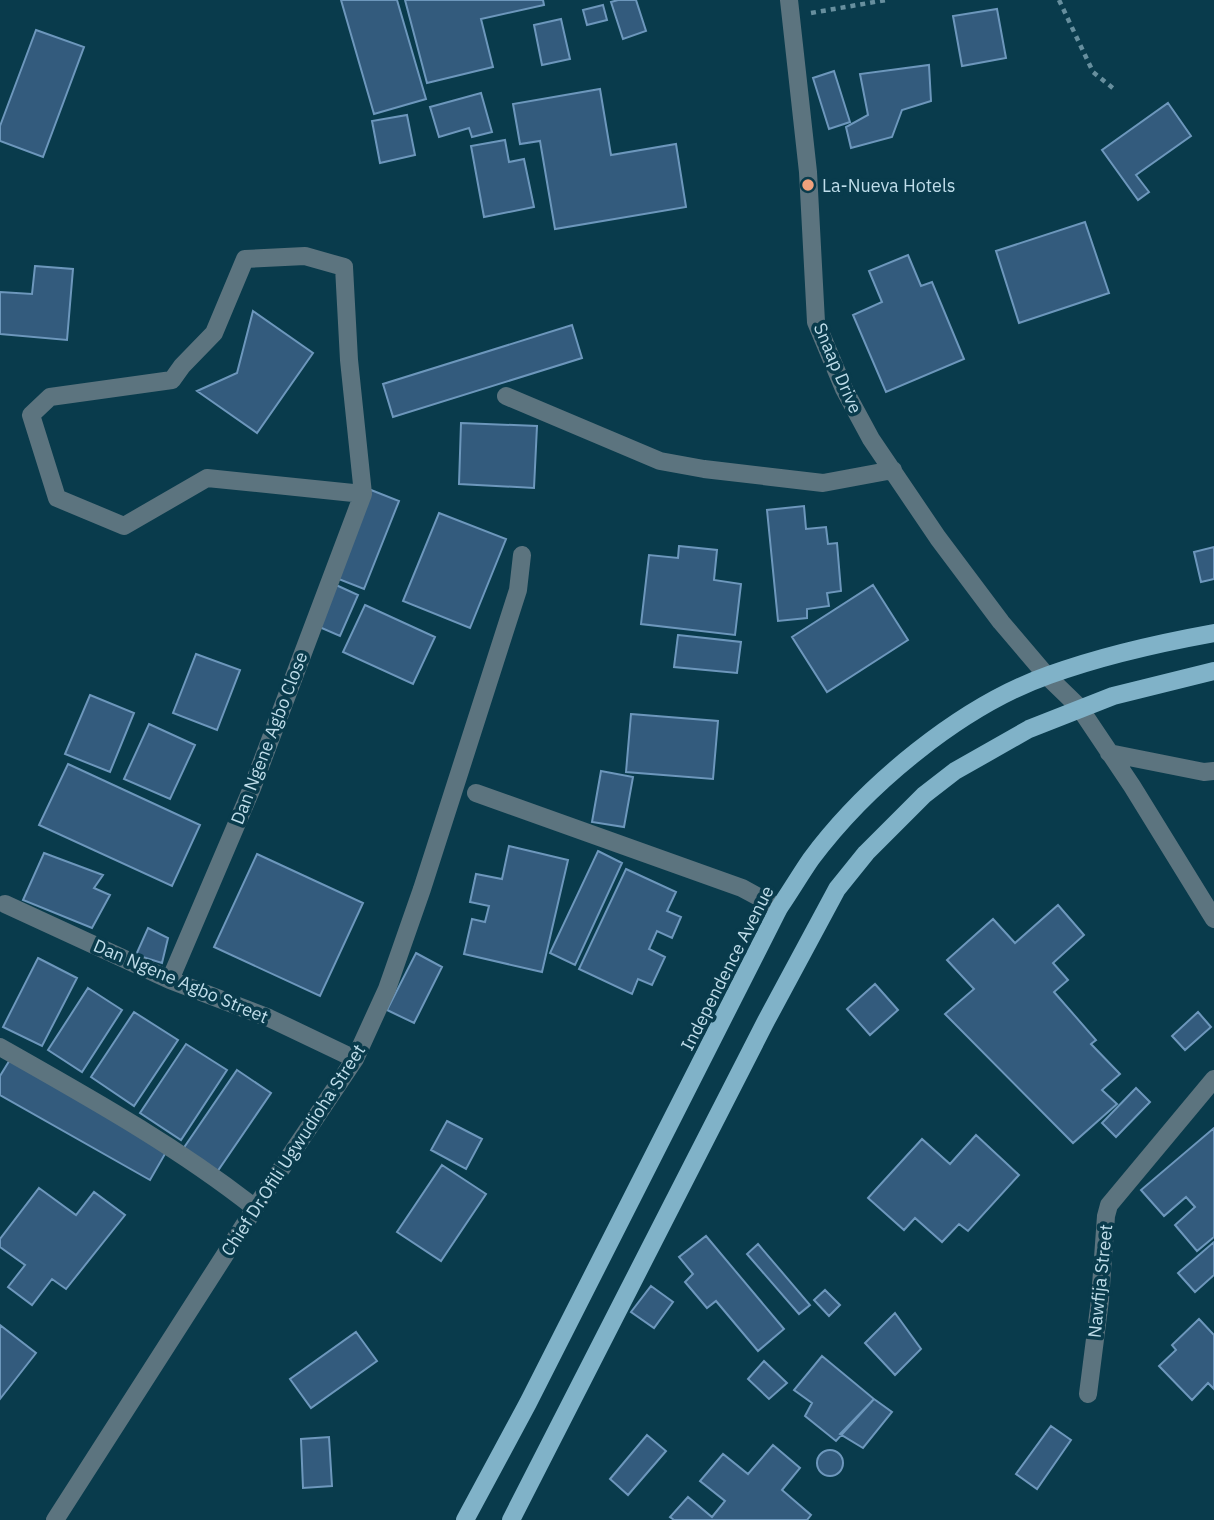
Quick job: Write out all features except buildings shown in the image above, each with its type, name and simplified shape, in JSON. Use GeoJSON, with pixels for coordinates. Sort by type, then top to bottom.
{"type":"FeatureCollection","features":[{"type":"Feature","properties":{"kind":"main road","name":"Independence Avenue"},"geometry":{"type":"LineString","coordinates":[[465,1520],[534,1391],[779,908],[812,859],[872,790],[956,723],[998,699],[1047,676],[1098,660],[1214,633]]}},
{"type":"Feature","properties":{"kind":"main road"},"geometry":{"type":"LineString","coordinates":[[511,1520],[759,1034],[837,889],[866,853],[924,795],[955,771],[1029,729],[1113,695],[1214,671]]}},
{"type":"Feature","properties":{"kind":"street","name":"Snaap Drive"},"geometry":{"type":"LineString","coordinates":[[790,8],[808,172],[816,322],[844,388],[871,439],[938,538],[1001,622],[1047,676],[1079,707]]}},
{"type":"Feature","properties":{"kind":"street"},"geometry":{"type":"LineString","coordinates":[[305,256],[344,267],[349,360],[363,494],[207,478],[124,526],[57,498],[31,415],[50,397],[173,380],[182,366],[214,333],[245,259],[305,256]]}},
{"type":"Feature","properties":{"kind":"street"},"geometry":{"type":"LineString","coordinates":[[506,396],[614,443],[671,463],[823,483],[893,470]]}},
{"type":"Feature","properties":{"kind":"street","name":"Dan Ngene Agbo Close"},"geometry":{"type":"LineString","coordinates":[[170,979],[252,788],[363,494]]}},
{"type":"Feature","properties":{"kind":"street","name":"Chief Dr.Ofili Ugwudioha Street"},"geometry":{"type":"LineString","coordinates":[[55,1520],[255,1208],[355,1059],[387,989],[418,901],[518,590],[522,555]]}},
{"type":"Feature","properties":{"kind":"street"},"geometry":{"type":"LineString","coordinates":[[1079,707],[1214,919]]}},
{"type":"Feature","properties":{"kind":"street"},"geometry":{"type":"LineString","coordinates":[[1109,753],[1205,772],[1214,771]]}},
{"type":"Feature","properties":{"kind":"street"},"geometry":{"type":"LineString","coordinates":[[476,793],[742,888],[779,908]]}},
{"type":"Feature","properties":{"kind":"street","name":"Dan Ngene Agbo Street"},"geometry":{"type":"LineString","coordinates":[[5,904],[170,979],[269,1018],[355,1059]]}},
{"type":"Feature","properties":{"kind":"street"},"geometry":{"type":"LineString","coordinates":[[0,1047],[133,1122],[192,1161],[255,1208]]}},
{"type":"Feature","properties":{"kind":"street","name":"Nawfija Street"},"geometry":{"type":"LineString","coordinates":[[1088,1394],[1109,1205],[1214,1079]]}},
{"type":"Feature","properties":{"kind":"path"},"geometry":{"type":"LineString","coordinates":[[790,8],[886,0]]}},
{"type":"Feature","properties":{"kind":"path"},"geometry":{"type":"LineString","coordinates":[[1059,0],[1093,72],[1114,89]]}},
{"type":"Feature","properties":{"kind":"place","name":"La-Nueva Hotels"},"geometry":{"type":"Point","coordinates":[808,185]}}]}
